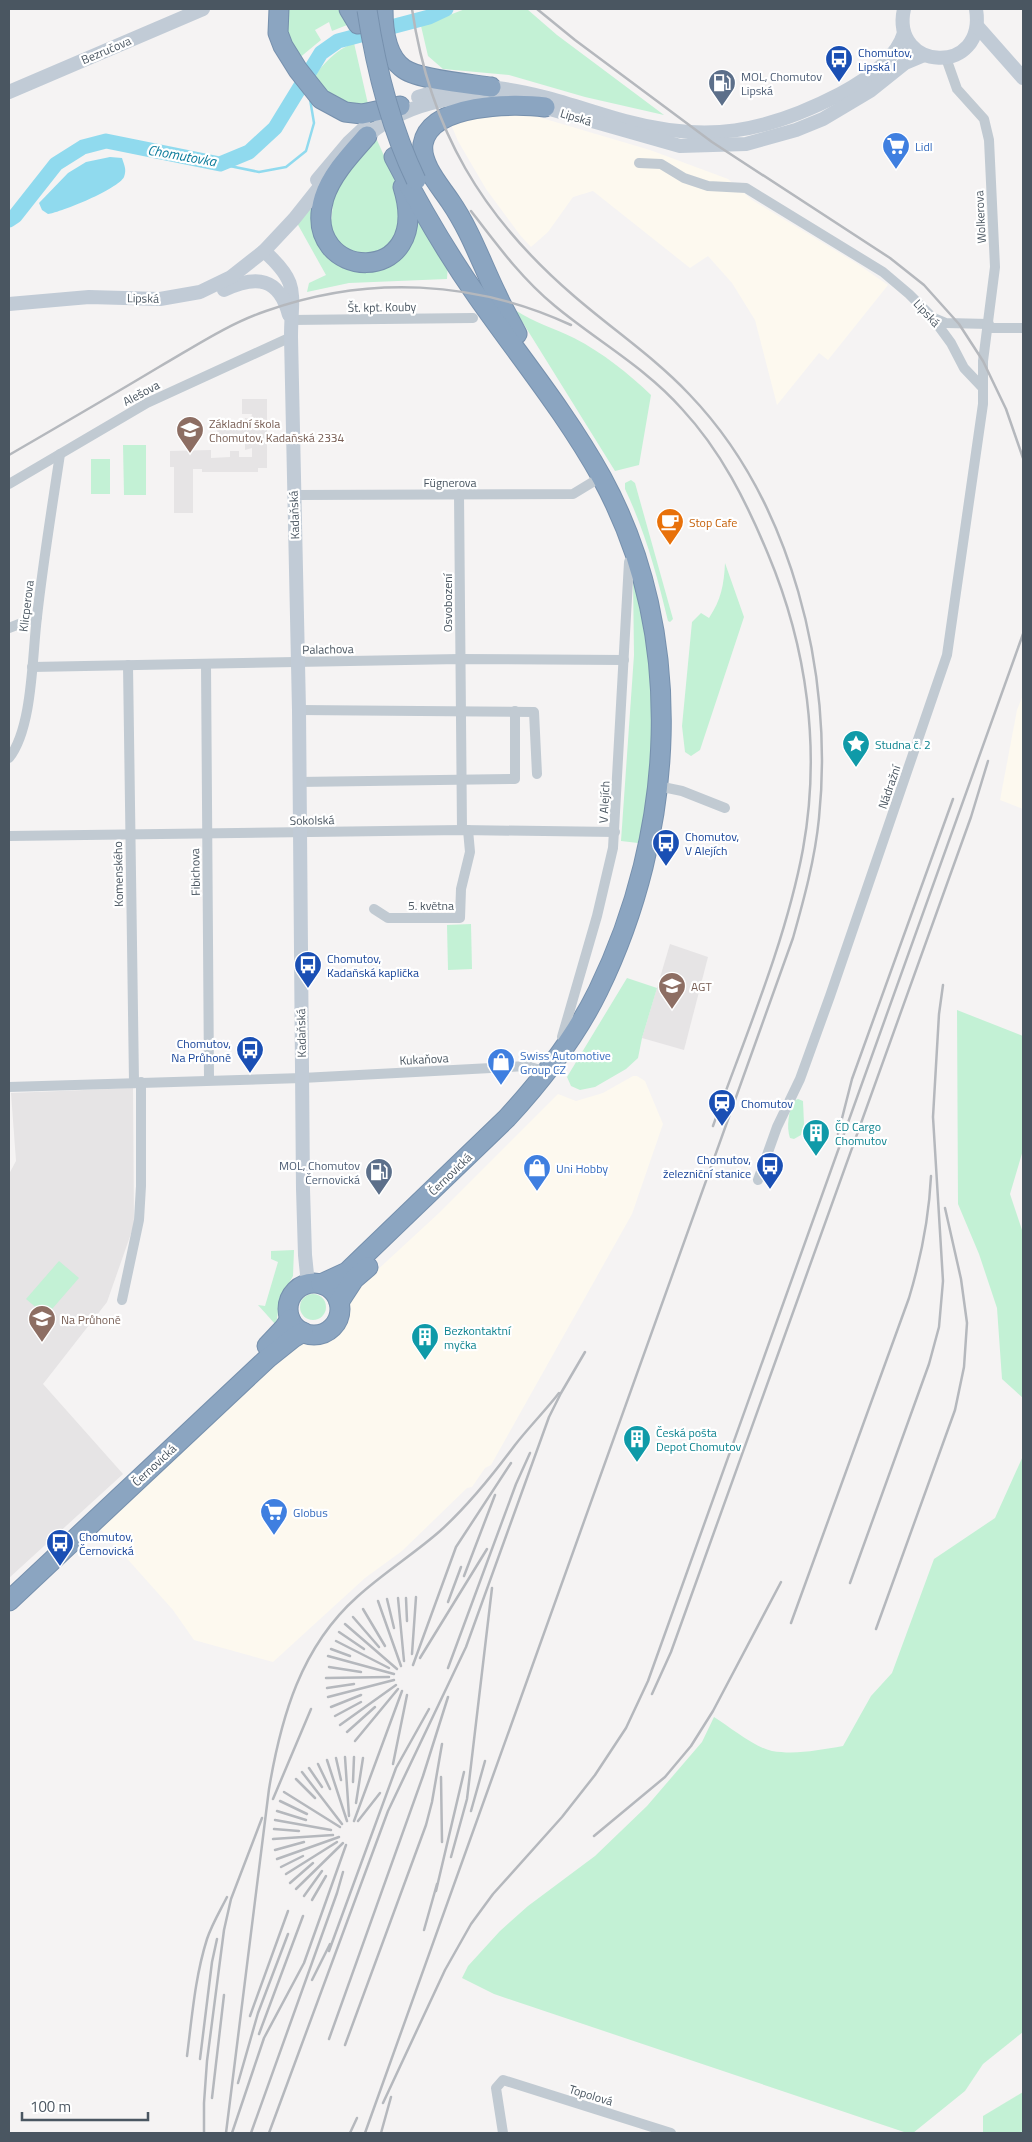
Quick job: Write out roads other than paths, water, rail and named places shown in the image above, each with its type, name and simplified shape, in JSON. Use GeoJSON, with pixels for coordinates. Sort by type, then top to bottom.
{"type":"FeatureCollection","features":[{"type":"Feature","properties":{"kind":"highway"},"geometry":{"type":"LineString","coordinates":[[279,9],[278,33],[298,70],[321,99],[345,112],[362,114],[400,106]]}},
{"type":"Feature","properties":{"kind":"highway"},"geometry":{"type":"LineString","coordinates":[[363,12],[385,39],[394,58],[404,69],[436,78],[491,87]]}},
{"type":"Feature","properties":{"kind":"highway"},"geometry":{"type":"LineString","coordinates":[[363,12],[372,86],[409,212],[404,238],[396,250],[378,262],[356,262],[336,253],[327,242],[322,228],[321,214],[324,198],[331,182],[367,136]]}},
{"type":"Feature","properties":{"kind":"highway"},"geometry":{"type":"LineString","coordinates":[[363,12],[382,89],[397,136],[416,180],[448,236],[589,437],[622,494],[639,538],[653,585],[667,653],[672,712],[663,786]]}},
{"type":"Feature","properties":{"kind":"highway"},"geometry":{"type":"LineString","coordinates":[[517,334],[457,211],[428,165],[423,145],[426,136],[433,126],[445,117],[476,108],[522,104],[545,107]]}},
{"type":"Feature","properties":{"kind":"highway"},"geometry":{"type":"LineString","coordinates":[[394,157],[417,201],[470,285],[543,386],[582,444],[601,477],[630,542],[658,655],[662,713],[663,826],[652,878],[631,942],[594,1018],[550,1075]]}},
{"type":"Feature","properties":{"kind":"highway","name":"Černovická"},"geometry":{"type":"LineString","coordinates":[[9,1586],[274,1339],[290,1318],[288,1311],[292,1295],[297,1289],[347,1272],[508,1118],[550,1075]]}},
{"type":"Feature","properties":{"kind":"highway","name":"Černovická"},"geometry":{"type":"LineString","coordinates":[[9,1601],[262,1364],[303,1332],[317,1334],[330,1329],[337,1319],[339,1302],[354,1279],[486,1155],[516,1124],[550,1075]]}},
{"type":"Feature","properties":{"kind":"highway"},"geometry":{"type":"LineString","coordinates":[[315,1284],[329,1288],[339,1302]]}},
{"type":"Feature","properties":{"kind":"highway"},"geometry":{"type":"LineString","coordinates":[[290,1318],[293,1324],[303,1332]]}},
{"type":"Feature","properties":{"kind":"street","name":"Bezručova"},"geometry":{"type":"LineString","coordinates":[[9,92],[203,9]]}},
{"type":"Feature","properties":{"kind":"street"},"geometry":{"type":"LineString","coordinates":[[904,9],[902,21],[904,33],[915,50],[935,58],[946,58],[956,55],[967,47],[973,39],[977,26],[976,9]]}},
{"type":"Feature","properties":{"kind":"street"},"geometry":{"type":"LineString","coordinates":[[977,26],[1023,78]]}},
{"type":"Feature","properties":{"kind":"street","name":"Lipská"},"geometry":{"type":"LineString","coordinates":[[264,250],[348,142],[378,118],[428,94],[445,89],[491,87],[531,93],[626,121],[680,132],[737,131],[766,125],[798,114],[846,90],[885,62],[897,50],[904,33]]}},
{"type":"Feature","properties":{"kind":"street"},"geometry":{"type":"LineString","coordinates":[[967,47],[997,50]]}},
{"type":"Feature","properties":{"kind":"street","name":"Lipská"},"geometry":{"type":"LineString","coordinates":[[9,304],[90,297],[160,299],[186,296],[218,284],[245,268],[264,250],[294,219],[341,160],[367,136],[397,116],[431,102],[468,96],[494,97],[545,107],[680,146],[746,144],[796,130],[823,119],[870,91],[905,63],[924,55]]}},
{"type":"Feature","properties":{"kind":"street","name":"Wolkerova"},"geometry":{"type":"LineString","coordinates":[[946,58],[957,89],[984,119],[989,140],[995,267],[989,326],[983,361],[982,387]]}},
{"type":"Feature","properties":{"kind":"street","name":"Lipská"},"geometry":{"type":"LineString","coordinates":[[639,162],[661,164],[684,178],[708,186],[746,188],[883,272],[910,294],[932,317],[951,343],[964,368],[982,387]]}},
{"type":"Feature","properties":{"kind":"street","name":"Kadaňská"},"geometry":{"type":"LineString","coordinates":[[264,250],[280,265],[292,286],[294,298],[291,337],[299,710],[298,782],[304,1246],[315,1284]]}},
{"type":"Feature","properties":{"kind":"street","name":"Kadaňská"},"geometry":{"type":"LineString","coordinates":[[160,299],[193,300],[203,298],[245,281],[263,281],[281,294],[291,320]]}},
{"type":"Feature","properties":{"kind":"street"},"geometry":{"type":"LineString","coordinates":[[932,317],[946,323],[1023,328]]}},
{"type":"Feature","properties":{"kind":"street","name":"Št. kpt. Kouby"},"geometry":{"type":"LineString","coordinates":[[291,320],[473,318]]}},
{"type":"Feature","properties":{"kind":"street","name":"Alešova"},"geometry":{"type":"LineString","coordinates":[[9,484],[147,403],[291,337]]}},
{"type":"Feature","properties":{"kind":"street","name":"Nádražní"},"geometry":{"type":"LineString","coordinates":[[758,1180],[777,1128],[800,1078],[830,996],[947,655],[983,404],[982,387]]}},
{"type":"Feature","properties":{"kind":"street","name":"Klicperova"},"geometry":{"type":"LineString","coordinates":[[9,758],[14,751],[25,720],[37,617],[60,454]]}},
{"type":"Feature","properties":{"kind":"street","name":"Fügnerova"},"geometry":{"type":"LineString","coordinates":[[294,495],[572,494],[601,477]]}},
{"type":"Feature","properties":{"kind":"street","name":"Osvobození"},"geometry":{"type":"LineString","coordinates":[[459,494],[461,781],[465,830]]}},
{"type":"Feature","properties":{"kind":"street","name":"V Alejích"},"geometry":{"type":"LineString","coordinates":[[562,1037],[597,916],[613,848],[629,562]]}},
{"type":"Feature","properties":{"kind":"street"},"geometry":{"type":"LineString","coordinates":[[9,628],[37,617]]}},
{"type":"Feature","properties":{"kind":"street","name":"Palachova"},"geometry":{"type":"LineString","coordinates":[[32,667],[460,659],[624,660]]}},
{"type":"Feature","properties":{"kind":"street","name":"Fibichova"},"geometry":{"type":"LineString","coordinates":[[206,664],[209,1079]]}},
{"type":"Feature","properties":{"kind":"street","name":"Komenského"},"geometry":{"type":"LineString","coordinates":[[128,665],[130,834],[137,1082]]}},
{"type":"Feature","properties":{"kind":"street"},"geometry":{"type":"LineString","coordinates":[[299,710],[534,712],[537,774]]}},
{"type":"Feature","properties":{"kind":"street"},"geometry":{"type":"LineString","coordinates":[[298,782],[516,779],[515,711]]}},
{"type":"Feature","properties":{"kind":"street"},"geometry":{"type":"LineString","coordinates":[[663,786],[725,808]]}},
{"type":"Feature","properties":{"kind":"street","name":"Sokolská"},"geometry":{"type":"LineString","coordinates":[[9,836],[465,830],[615,832]]}},
{"type":"Feature","properties":{"kind":"street","name":"5. května"},"geometry":{"type":"LineString","coordinates":[[374,909],[388,918],[460,918],[461,889],[470,852],[465,830]]}},
{"type":"Feature","properties":{"kind":"street","name":"Kukaňova"},"geometry":{"type":"LineString","coordinates":[[302,1078],[527,1066],[550,1075]]}},
{"type":"Feature","properties":{"kind":"street"},"geometry":{"type":"LineString","coordinates":[[9,1087],[209,1079],[302,1078]]}},
{"type":"Feature","properties":{"kind":"street"},"geometry":{"type":"LineString","coordinates":[[122,1300],[139,1220],[141,1186],[137,1082]]}},
{"type":"Feature","properties":{"kind":"street","name":"Topolová"},"geometry":{"type":"LineString","coordinates":[[503,2133],[496,2088],[503,2080],[671,2133]]}},
{"type":"Feature","properties":{"kind":"water"},"geometry":{"type":"Polygon","coordinates":[[[110,157],[122,158],[125,172],[120,182],[112,188],[65,209],[48,214],[42,210],[39,203],[68,173],[86,162],[110,157]]]}},
{"type":"Feature","properties":{"kind":"waterway","name":"Chomutovka"},"geometry":{"type":"LineString","coordinates":[[9,220],[15,216],[56,164],[83,147],[106,141],[220,164],[249,152],[275,128],[321,53],[338,41],[429,17],[446,9]]}},
{"type":"Feature","properties":{"kind":"waterway"},"geometry":{"type":"LineString","coordinates":[[220,164],[259,172],[286,167],[306,151],[314,123],[310,99]]}},
{"type":"Feature","properties":{"kind":"railway"},"geometry":{"type":"LineString","coordinates":[[365,2133],[793,938],[815,849],[822,763],[820,706],[812,648],[798,592],[779,537],[755,485],[725,437],[689,394],[647,355],[574,296],[541,266],[512,235],[487,202],[465,168],[447,132],[432,94],[420,53],[412,9]]}},
{"type":"Feature","properties":{"kind":"railway"},"geometry":{"type":"LineString","coordinates":[[537,9],[575,40],[712,142],[890,258],[924,285],[959,324],[983,361],[1006,409],[1023,458]]}},
{"type":"Feature","properties":{"kind":"railway"},"geometry":{"type":"LineString","coordinates":[[471,211],[510,261],[543,296],[637,367],[668,394],[696,425],[721,459],[751,515],[768,554],[792,625],[801,662],[810,736],[811,774],[803,849],[796,884],[775,954],[713,1126]]}},
{"type":"Feature","properties":{"kind":"railway"},"geometry":{"type":"LineString","coordinates":[[9,455],[225,329],[252,316],[304,299],[381,288],[420,288],[458,291],[497,299],[534,310],[571,325]]}},
{"type":"Feature","properties":{"kind":"railway"},"geometry":{"type":"LineString","coordinates":[[383,2103],[445,1970],[471,1924],[493,1894],[562,1817],[595,1775],[626,1728],[648,1681],[1023,634]]}},
{"type":"Feature","properties":{"kind":"railway"},"geometry":{"type":"LineString","coordinates":[[652,1694],[671,1652],[971,817],[988,761]]}},
{"type":"Feature","properties":{"kind":"railway"},"geometry":{"type":"LineString","coordinates":[[838,1134],[852,1079],[953,799]]}},
{"type":"Feature","properties":{"kind":"railway"},"geometry":{"type":"LineString","coordinates":[[850,1583],[929,1364],[939,1327],[943,1281],[933,1117],[939,1014],[943,985]]}},
{"type":"Feature","properties":{"kind":"railway"},"geometry":{"type":"LineString","coordinates":[[791,1623],[909,1298],[924,1238],[931,1176]]}},
{"type":"Feature","properties":{"kind":"railway"},"geometry":{"type":"LineString","coordinates":[[876,1629],[955,1410],[964,1367],[967,1323],[961,1279],[945,1208]]}},
{"type":"Feature","properties":{"kind":"railway"},"geometry":{"type":"LineString","coordinates":[[269,2133],[388,1811],[466,1647],[549,1417],[585,1352]]}},
{"type":"Feature","properties":{"kind":"railway"},"geometry":{"type":"LineString","coordinates":[[226,2133],[269,1789],[280,1736],[287,1710],[297,1685],[321,1638],[338,1617],[367,1588],[440,1531],[461,1511],[559,1393]]}},
{"type":"Feature","properties":{"kind":"railway"},"geometry":{"type":"LineString","coordinates":[[448,1668],[516,1484],[530,1453]]}},
{"type":"Feature","properties":{"kind":"railway"},"geometry":{"type":"LineString","coordinates":[[413,1665],[456,1547],[511,1463]]}},
{"type":"Feature","properties":{"kind":"railway"},"geometry":{"type":"LineString","coordinates":[[464,1576],[495,1495]]}},
{"type":"Feature","properties":{"kind":"railway"},"geometry":{"type":"LineString","coordinates":[[420,1658],[487,1549]]}},
{"type":"Feature","properties":{"kind":"railway"},"geometry":{"type":"LineString","coordinates":[[448,1602],[461,1567]]}},
{"type":"Feature","properties":{"kind":"railway"},"geometry":{"type":"LineString","coordinates":[[594,1836],[665,1777],[691,1746],[713,1711],[781,1582]]}},
{"type":"Feature","properties":{"kind":"railway"},"geometry":{"type":"LineString","coordinates":[[451,1857],[467,1799],[492,1588]]}},
{"type":"Feature","properties":{"kind":"railway"},"geometry":{"type":"LineString","coordinates":[[412,1654],[416,1597]]}},
{"type":"Feature","properties":{"kind":"railway"},"geometry":{"type":"LineString","coordinates":[[398,1598],[404,1661]]}},
{"type":"Feature","properties":{"kind":"railway"},"geometry":{"type":"LineString","coordinates":[[406,1598],[407,1621]]}},
{"type":"Feature","properties":{"kind":"railway"},"geometry":{"type":"LineString","coordinates":[[387,1599],[394,1628]]}},
{"type":"Feature","properties":{"kind":"railway"},"geometry":{"type":"LineString","coordinates":[[378,1601],[401,1666]]}},
{"type":"Feature","properties":{"kind":"railway"},"geometry":{"type":"LineString","coordinates":[[363,1609],[385,1646]]}},
{"type":"Feature","properties":{"kind":"railway"},"geometry":{"type":"LineString","coordinates":[[353,1617],[379,1647]]}},
{"type":"Feature","properties":{"kind":"railway"},"geometry":{"type":"LineString","coordinates":[[345,1624],[397,1669]]}},
{"type":"Feature","properties":{"kind":"railway"},"geometry":{"type":"LineString","coordinates":[[339,1632],[364,1649]]}},
{"type":"Feature","properties":{"kind":"railway"},"geometry":{"type":"LineString","coordinates":[[336,1641],[389,1668]]}},
{"type":"Feature","properties":{"kind":"railway"},"geometry":{"type":"LineString","coordinates":[[331,1649],[350,1656]]}},
{"type":"Feature","properties":{"kind":"railway"},"geometry":{"type":"LineString","coordinates":[[328,1656],[394,1674]]}},
{"type":"Feature","properties":{"kind":"railway"},"geometry":{"type":"LineString","coordinates":[[329,1667],[361,1672]]}},
{"type":"Feature","properties":{"kind":"railway"},"geometry":{"type":"LineString","coordinates":[[326,1678],[389,1677]]}},
{"type":"Feature","properties":{"kind":"railway"},"geometry":{"type":"LineString","coordinates":[[328,1697],[394,1680]]}},
{"type":"Feature","properties":{"kind":"railway"},"geometry":{"type":"LineString","coordinates":[[327,1688],[354,1684]]}},
{"type":"Feature","properties":{"kind":"railway"},"geometry":{"type":"LineString","coordinates":[[340,1725],[396,1685]]}},
{"type":"Feature","properties":{"kind":"railway"},"geometry":{"type":"LineString","coordinates":[[355,1741],[398,1689]]}},
{"type":"Feature","properties":{"kind":"railway"},"geometry":{"type":"LineString","coordinates":[[354,1821],[402,1691]]}},
{"type":"Feature","properties":{"kind":"railway"},"geometry":{"type":"LineString","coordinates":[[331,1707],[361,1695]]}},
{"type":"Feature","properties":{"kind":"railway"},"geometry":{"type":"LineString","coordinates":[[393,1764],[407,1695]]}},
{"type":"Feature","properties":{"kind":"railway"},"geometry":{"type":"LineString","coordinates":[[329,2039],[423,1776],[448,1697]]}},
{"type":"Feature","properties":{"kind":"railway"},"geometry":{"type":"LineString","coordinates":[[335,1716],[361,1702]]}},
{"type":"Feature","properties":{"kind":"railway"},"geometry":{"type":"LineString","coordinates":[[347,1732],[375,1707]]}},
{"type":"Feature","properties":{"kind":"railway"},"geometry":{"type":"LineString","coordinates":[[273,1799],[311,1709]]}},
{"type":"Feature","properties":{"kind":"railway"},"geometry":{"type":"LineString","coordinates":[[329,1951],[396,1768],[429,1709]]}},
{"type":"Feature","properties":{"kind":"railway"},"geometry":{"type":"LineString","coordinates":[[345,2045],[426,1825],[442,1744]]}},
{"type":"Feature","properties":{"kind":"railway"},"geometry":{"type":"LineString","coordinates":[[345,1757],[349,1816]]}},
{"type":"Feature","properties":{"kind":"railway"},"geometry":{"type":"LineString","coordinates":[[353,1782],[354,1757]]}},
{"type":"Feature","properties":{"kind":"railway"},"geometry":{"type":"LineString","coordinates":[[336,1758],[341,1780]]}},
{"type":"Feature","properties":{"kind":"railway"},"geometry":{"type":"LineString","coordinates":[[356,1803],[363,1758]]}},
{"type":"Feature","properties":{"kind":"railway"},"geometry":{"type":"LineString","coordinates":[[327,1760],[347,1821]]}},
{"type":"Feature","properties":{"kind":"railway"},"geometry":{"type":"LineString","coordinates":[[471,1811],[485,1761]]}},
{"type":"Feature","properties":{"kind":"railway"},"geometry":{"type":"LineString","coordinates":[[318,1764],[330,1789]]}},
{"type":"Feature","properties":{"kind":"railway"},"geometry":{"type":"LineString","coordinates":[[309,1768],[322,1787]]}},
{"type":"Feature","properties":{"kind":"railway"},"geometry":{"type":"LineString","coordinates":[[302,1772],[342,1824]]}},
{"type":"Feature","properties":{"kind":"railway"},"geometry":{"type":"LineString","coordinates":[[436,1891],[464,1772]]}},
{"type":"Feature","properties":{"kind":"railway"},"geometry":{"type":"LineString","coordinates":[[441,1777],[442,1842]]}},
{"type":"Feature","properties":{"kind":"railway"},"geometry":{"type":"LineString","coordinates":[[296,1779],[315,1798]]}},
{"type":"Feature","properties":{"kind":"railway"},"geometry":{"type":"LineString","coordinates":[[284,1792],[340,1827]]}},
{"type":"Feature","properties":{"kind":"railway"},"geometry":{"type":"LineString","coordinates":[[358,1821],[380,1793]]}},
{"type":"Feature","properties":{"kind":"railway"},"geometry":{"type":"LineString","coordinates":[[280,1801],[307,1814]]}},
{"type":"Feature","properties":{"kind":"railway"},"geometry":{"type":"LineString","coordinates":[[277,1811],[306,1820]]}},
{"type":"Feature","properties":{"kind":"railway"},"geometry":{"type":"LineString","coordinates":[[204,2133],[207,2061],[224,1930],[231,1899],[262,1818]]}},
{"type":"Feature","properties":{"kind":"railway"},"geometry":{"type":"LineString","coordinates":[[275,1820],[331,1830]]}},
{"type":"Feature","properties":{"kind":"railway"},"geometry":{"type":"LineString","coordinates":[[274,1829],[299,1831]]}},
{"type":"Feature","properties":{"kind":"railway"},"geometry":{"type":"LineString","coordinates":[[273,1839],[333,1835]]}},
{"type":"Feature","properties":{"kind":"railway"},"geometry":{"type":"LineString","coordinates":[[277,1859],[339,1837]]}},
{"type":"Feature","properties":{"kind":"railway"},"geometry":{"type":"LineString","coordinates":[[275,1850],[304,1842]]}},
{"type":"Feature","properties":{"kind":"railway"},"geometry":{"type":"LineString","coordinates":[[286,1874],[337,1842]]}},
{"type":"Feature","properties":{"kind":"railway"},"geometry":{"type":"LineString","coordinates":[[296,1889],[343,1843]]}},
{"type":"Feature","properties":{"kind":"railway"},"geometry":{"type":"LineString","coordinates":[[232,2133],[264,2038],[304,1963],[346,1845]]}},
{"type":"Feature","properties":{"kind":"railway"},"geometry":{"type":"LineString","coordinates":[[281,1867],[303,1856]]}},
{"type":"Feature","properties":{"kind":"railway"},"geometry":{"type":"LineString","coordinates":[[290,1883],[313,1863]]}},
{"type":"Feature","properties":{"kind":"railway"},"geometry":{"type":"LineString","coordinates":[[304,1896],[322,1871]]}},
{"type":"Feature","properties":{"kind":"railway"},"geometry":{"type":"LineString","coordinates":[[251,2133],[343,1872]]}},
{"type":"Feature","properties":{"kind":"railway"},"geometry":{"type":"LineString","coordinates":[[312,1900],[326,1876]]}},
{"type":"Feature","properties":{"kind":"railway"},"geometry":{"type":"LineString","coordinates":[[424,1930],[437,1884]]}},
{"type":"Feature","properties":{"kind":"railway"},"geometry":{"type":"LineString","coordinates":[[187,2056],[194,1997],[203,1953],[211,1928],[227,1897]]}},
{"type":"Feature","properties":{"kind":"railway"},"geometry":{"type":"LineString","coordinates":[[250,2016],[288,1911]]}},
{"type":"Feature","properties":{"kind":"railway"},"geometry":{"type":"LineString","coordinates":[[259,2034],[303,1916]]}},
{"type":"Feature","properties":{"kind":"railway"},"geometry":{"type":"LineString","coordinates":[[238,2083],[258,2013],[288,1934]]}},
{"type":"Feature","properties":{"kind":"railway"},"geometry":{"type":"LineString","coordinates":[[200,2059],[212,1962],[217,1939]]}},
{"type":"Feature","properties":{"kind":"railway"},"geometry":{"type":"LineString","coordinates":[[312,1980],[330,1944]]}},
{"type":"Feature","properties":{"kind":"railway"},"geometry":{"type":"LineString","coordinates":[[212,2098],[224,1995]]}},
{"type":"Feature","properties":{"kind":"railway"},"geometry":{"type":"LineString","coordinates":[[381,2133],[391,2097]]}},
{"type":"Feature","properties":{"kind":"railway"},"geometry":{"type":"LineString","coordinates":[[350,2133],[357,2118]]}},
{"type":"Feature","properties":{"kind":"place","name":"Chomutov, Lipská I"},"geometry":{"type":"Point","coordinates":[839,83]}},
{"type":"Feature","properties":{"kind":"place","name":"MOL, Chomutov Lipská"},"geometry":{"type":"Point","coordinates":[722,107]}},
{"type":"Feature","properties":{"kind":"place","name":"Lidl"},"geometry":{"type":"Point","coordinates":[896,170]}},
{"type":"Feature","properties":{"kind":"place","name":"Základní škola Chomutov, Kadaňská 2334"},"geometry":{"type":"Point","coordinates":[190,454]}},
{"type":"Feature","properties":{"kind":"place","name":"Stop Cafe"},"geometry":{"type":"Point","coordinates":[670,546]}},
{"type":"Feature","properties":{"kind":"place","name":"Studna č. 2"},"geometry":{"type":"Point","coordinates":[856,768]}},
{"type":"Feature","properties":{"kind":"place","name":"Chomutov, V Alejích"},"geometry":{"type":"Point","coordinates":[666,867]}},
{"type":"Feature","properties":{"kind":"place","name":"Chomutov, Kadaňská kaplička"},"geometry":{"type":"Point","coordinates":[308,989]}},
{"type":"Feature","properties":{"kind":"place","name":"AGT"},"geometry":{"type":"Point","coordinates":[672,1010]}},
{"type":"Feature","properties":{"kind":"place","name":"Chomutov, Na Průhoně"},"geometry":{"type":"Point","coordinates":[250,1074]}},
{"type":"Feature","properties":{"kind":"place","name":"Swiss Automotive Group CZ"},"geometry":{"type":"Point","coordinates":[501,1086]}},
{"type":"Feature","properties":{"kind":"place","name":"Chomutov"},"geometry":{"type":"Point","coordinates":[722,1127]}},
{"type":"Feature","properties":{"kind":"place","name":"ČD Cargo Chomutov"},"geometry":{"type":"Point","coordinates":[816,1157]}},
{"type":"Feature","properties":{"kind":"place","name":"Chomutov, železniční stanice"},"geometry":{"type":"Point","coordinates":[770,1190]}},
{"type":"Feature","properties":{"kind":"place","name":"Uni Hobby"},"geometry":{"type":"Point","coordinates":[537,1192]}},
{"type":"Feature","properties":{"kind":"place","name":"MOL, Chomutov Černovická"},"geometry":{"type":"Point","coordinates":[379,1196]}},
{"type":"Feature","properties":{"kind":"place","name":"Na Průhoně"},"geometry":{"type":"Point","coordinates":[42,1343]}},
{"type":"Feature","properties":{"kind":"place","name":"Bezkontaktní myčka"},"geometry":{"type":"Point","coordinates":[425,1361]}},
{"type":"Feature","properties":{"kind":"place","name":"Česká pošta Depot Chomutov"},"geometry":{"type":"Point","coordinates":[637,1463]}},
{"type":"Feature","properties":{"kind":"place","name":"Globus"},"geometry":{"type":"Point","coordinates":[274,1536]}},
{"type":"Feature","properties":{"kind":"place","name":"Chomutov, Černovická"},"geometry":{"type":"Point","coordinates":[60,1567]}}]}
